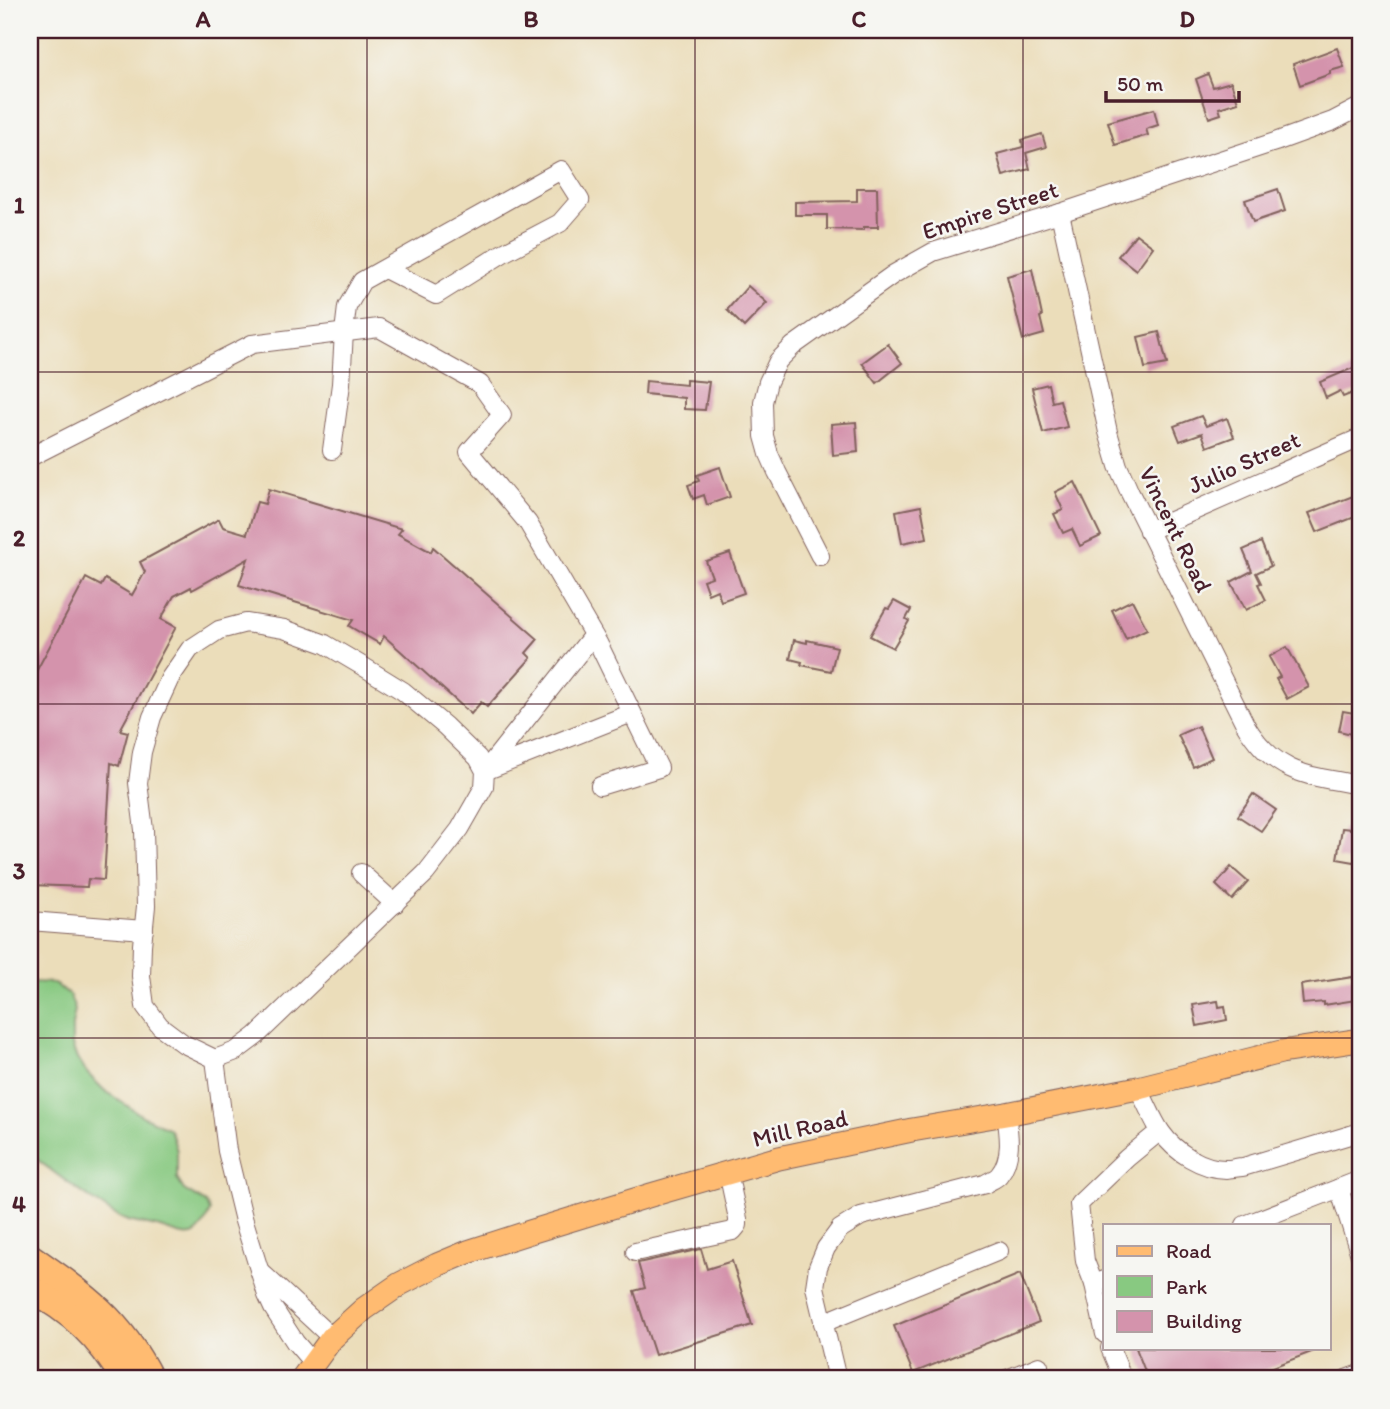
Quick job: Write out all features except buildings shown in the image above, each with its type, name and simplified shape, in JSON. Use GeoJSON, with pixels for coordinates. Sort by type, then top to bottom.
{"type":"FeatureCollection","features":[{"type":"Feature","properties":{"kind":"highway"},"geometry":{"type":"LineString","coordinates":[[30,1256],[104,1313],[128,1342],[150,1379]]}},
{"type":"Feature","properties":{"kind":"highway"},"geometry":{"type":"LineString","coordinates":[[30,1289],[60,1307],[89,1331],[124,1379]]}},
{"type":"Feature","properties":{"kind":"main road","name":"Mill Road"},"geometry":{"type":"LineString","coordinates":[[307,1371],[332,1338],[364,1309],[400,1283],[468,1252],[530,1232],[779,1158],[1138,1088],[1282,1052],[1360,1040]]}},
{"type":"Feature","properties":{"kind":"street","name":"Empire Street"},"geometry":{"type":"LineString","coordinates":[[820,556],[777,472],[764,436],[762,402],[768,382],[778,361],[793,345],[894,274],[933,252],[1306,132],[1360,107]]}},
{"type":"Feature","properties":{"kind":"street"},"geometry":{"type":"LineString","coordinates":[[331,450],[341,384],[347,307],[362,281],[561,170],[580,200],[560,223],[503,253],[436,295],[385,269]]}},
{"type":"Feature","properties":{"kind":"street","name":"Vincent Road"},"geometry":{"type":"LineString","coordinates":[[1060,213],[1112,449],[1148,531],[1245,724],[1258,744],[1273,759],[1301,774],[1360,785]]}},
{"type":"Feature","properties":{"kind":"street"},"geometry":{"type":"LineString","coordinates":[[30,457],[252,344],[379,328],[480,384],[502,415],[469,452],[528,523],[593,635],[659,768],[600,786]]}},
{"type":"Feature","properties":{"kind":"street","name":"Julio Street"},"geometry":{"type":"LineString","coordinates":[[1148,531],[1360,438]]}},
{"type":"Feature","properties":{"kind":"street"},"geometry":{"type":"LineString","coordinates":[[246,623],[284,629],[325,644],[403,691],[478,758],[485,771],[484,788],[460,829],[426,873],[256,1036],[236,1051],[215,1059],[184,1044],[160,1026],[145,1006],[141,976],[146,906],[144,830],[138,783],[142,752],[152,717],[170,678],[190,649],[219,630],[246,623]]}},
{"type":"Feature","properties":{"kind":"street"},"geometry":{"type":"LineString","coordinates":[[485,771],[593,635]]}},
{"type":"Feature","properties":{"kind":"street"},"geometry":{"type":"LineString","coordinates":[[485,771],[632,713]]}},
{"type":"Feature","properties":{"kind":"street"},"geometry":{"type":"LineString","coordinates":[[361,873],[395,904]]}},
{"type":"Feature","properties":{"kind":"street"},"geometry":{"type":"LineString","coordinates":[[30,921],[144,930]]}},
{"type":"Feature","properties":{"kind":"street"},"geometry":{"type":"LineString","coordinates":[[215,1059],[227,1151],[244,1221],[273,1308],[295,1342],[307,1371]]}},
{"type":"Feature","properties":{"kind":"street"},"geometry":{"type":"LineString","coordinates":[[1138,1088],[1160,1131],[1176,1147],[1189,1157],[1225,1169],[1243,1167],[1360,1132]]}},
{"type":"Feature","properties":{"kind":"street"},"geometry":{"type":"LineString","coordinates":[[837,1379],[815,1287],[818,1267],[826,1248],[840,1229],[861,1216],[985,1184],[998,1177],[1010,1145],[1006,1114]]}},
{"type":"Feature","properties":{"kind":"street"},"geometry":{"type":"LineString","coordinates":[[1103,1317],[1099,1282],[1085,1261],[1079,1204],[1160,1131]]}},
{"type":"Feature","properties":{"kind":"street"},"geometry":{"type":"LineString","coordinates":[[635,1252],[733,1231],[738,1225],[738,1219],[728,1172]]}},
{"type":"Feature","properties":{"kind":"street"},"geometry":{"type":"LineString","coordinates":[[1248,1224],[1360,1180]]}},
{"type":"Feature","properties":{"kind":"street"},"geometry":{"type":"LineString","coordinates":[[1339,1188],[1360,1255]]}},
{"type":"Feature","properties":{"kind":"street"},"geometry":{"type":"LineString","coordinates":[[823,1323],[999,1251]]}},
{"type":"Feature","properties":{"kind":"street"},"geometry":{"type":"LineString","coordinates":[[261,1272],[332,1338]]}},
{"type":"Feature","properties":{"kind":"street"},"geometry":{"type":"LineString","coordinates":[[1111,1350],[1123,1379]]}},
{"type":"Feature","properties":{"kind":"street"},"geometry":{"type":"LineString","coordinates":[[1007,1379],[1039,1366]]}},
{"type":"Feature","properties":{"kind":"street"},"geometry":{"type":"LineString","coordinates":[[1346,1379],[1360,1374]]}},
{"type":"Feature","properties":{"kind":"green space"},"geometry":{"type":"Polygon","coordinates":[[[30,982],[54,983],[70,996],[75,1010],[72,1045],[77,1059],[88,1074],[104,1090],[171,1132],[177,1151],[177,1179],[184,1190],[206,1203],[210,1211],[196,1233],[185,1235],[120,1218],[30,1154],[30,982]]]}}]}
